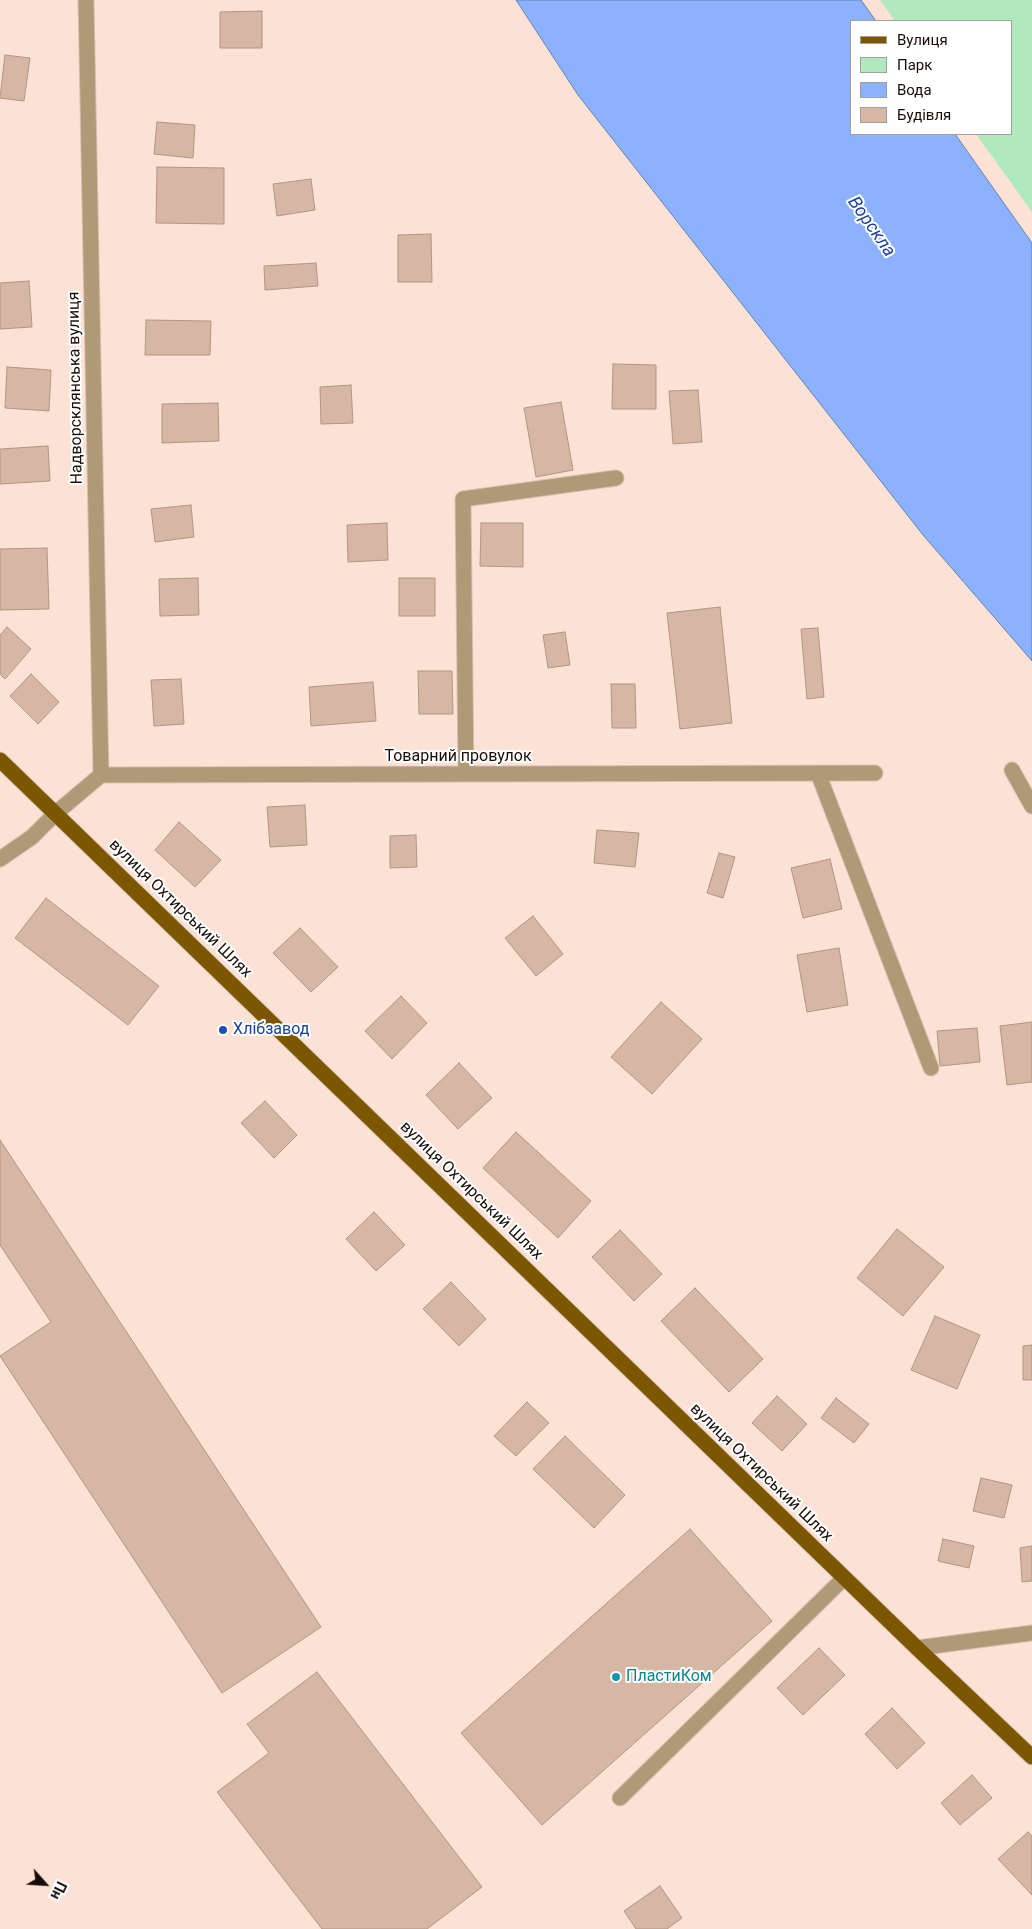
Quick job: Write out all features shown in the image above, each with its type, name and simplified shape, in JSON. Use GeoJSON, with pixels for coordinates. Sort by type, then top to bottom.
{"type":"FeatureCollection","features":[{"type":"Feature","properties":{"kind":"main road","name":"вулиця Охтирський Шлях"},"geometry":{"type":"LineString","coordinates":[[0,760],[844,1578],[1032,1756]]}},
{"type":"Feature","properties":{"kind":"street","name":"Надворсклянська вулиця"},"geometry":{"type":"LineString","coordinates":[[86,0],[101,775]]}},
{"type":"Feature","properties":{"kind":"street"},"geometry":{"type":"LineString","coordinates":[[466,774],[462,499],[616,478]]}},
{"type":"Feature","properties":{"kind":"street"},"geometry":{"type":"LineString","coordinates":[[1012,770],[1032,806]]}},
{"type":"Feature","properties":{"kind":"street"},"geometry":{"type":"LineString","coordinates":[[818,773],[931,1068]]}},
{"type":"Feature","properties":{"kind":"street","name":"Товарний провулок"},"geometry":{"type":"LineString","coordinates":[[101,775],[875,773]]}},
{"type":"Feature","properties":{"kind":"street"},"geometry":{"type":"LineString","coordinates":[[0,859],[32,837],[56,813],[101,775]]}},
{"type":"Feature","properties":{"kind":"street"},"geometry":{"type":"LineString","coordinates":[[620,1798],[844,1578]]}},
{"type":"Feature","properties":{"kind":"street"},"geometry":{"type":"LineString","coordinates":[[917,1648],[1032,1633]]}},
{"type":"Feature","properties":{"kind":"green space"},"geometry":{"type":"Polygon","coordinates":[[[880,0],[1032,0],[1032,212],[977,135],[1012,135],[1012,20],[894,20],[880,0]]]}},
{"type":"Feature","properties":{"kind":"water","name":"Ворскла"},"geometry":{"type":"Polygon","coordinates":[[[516,0],[861,0],[875,20],[850,20],[850,135],[956,135],[1032,243],[1032,661],[923,535],[578,95],[516,0]]]}},
{"type":"Feature","properties":{"kind":"building"},"geometry":{"type":"Polygon","coordinates":[[[262,11],[262,48],[220,48],[220,12],[262,11]]]}},
{"type":"Feature","properties":{"kind":"building"},"geometry":{"type":"Polygon","coordinates":[[[5,55],[30,58],[24,101],[0,98],[5,55]]]}},
{"type":"Feature","properties":{"kind":"building"},"geometry":{"type":"Polygon","coordinates":[[[157,122],[195,125],[193,158],[154,154],[157,122]]]}},
{"type":"Feature","properties":{"kind":"building"},"geometry":{"type":"Polygon","coordinates":[[[157,167],[224,168],[224,224],[156,223],[157,167]]]}},
{"type":"Feature","properties":{"kind":"building"},"geometry":{"type":"Polygon","coordinates":[[[311,179],[315,210],[277,216],[273,184],[311,179]]]}},
{"type":"Feature","properties":{"kind":"building"},"geometry":{"type":"Polygon","coordinates":[[[431,234],[432,282],[398,282],[398,235],[431,234]]]}},
{"type":"Feature","properties":{"kind":"building"},"geometry":{"type":"Polygon","coordinates":[[[316,263],[318,286],[265,290],[264,266],[316,263]]]}},
{"type":"Feature","properties":{"kind":"building"},"geometry":{"type":"Polygon","coordinates":[[[29,281],[32,327],[0,329],[0,283],[29,281]]]}},
{"type":"Feature","properties":{"kind":"building"},"geometry":{"type":"Polygon","coordinates":[[[146,320],[211,321],[210,355],[145,355],[146,320]]]}},
{"type":"Feature","properties":{"kind":"building"},"geometry":{"type":"Polygon","coordinates":[[[613,364],[656,365],[656,409],[612,409],[613,364]]]}},
{"type":"Feature","properties":{"kind":"building"},"geometry":{"type":"Polygon","coordinates":[[[7,367],[51,370],[49,411],[5,408],[7,367]]]}},
{"type":"Feature","properties":{"kind":"building"},"geometry":{"type":"Polygon","coordinates":[[[351,385],[353,423],[321,424],[320,387],[351,385]]]}},
{"type":"Feature","properties":{"kind":"building"},"geometry":{"type":"Polygon","coordinates":[[[698,390],[702,442],[673,444],[669,391],[698,390]]]}},
{"type":"Feature","properties":{"kind":"building"},"geometry":{"type":"Polygon","coordinates":[[[561,402],[573,470],[536,477],[524,408],[561,402]]]}},
{"type":"Feature","properties":{"kind":"building"},"geometry":{"type":"Polygon","coordinates":[[[218,403],[219,441],[162,443],[162,404],[218,403]]]}},
{"type":"Feature","properties":{"kind":"building"},"geometry":{"type":"Polygon","coordinates":[[[48,446],[50,481],[0,484],[0,449],[48,446]]]}},
{"type":"Feature","properties":{"kind":"building"},"geometry":{"type":"Polygon","coordinates":[[[191,505],[194,537],[155,542],[151,509],[191,505]]]}},
{"type":"Feature","properties":{"kind":"building"},"geometry":{"type":"Polygon","coordinates":[[[387,523],[388,560],[348,562],[347,525],[387,523]]]}},
{"type":"Feature","properties":{"kind":"building"},"geometry":{"type":"Polygon","coordinates":[[[481,523],[523,523],[523,567],[480,566],[481,523]]]}},
{"type":"Feature","properties":{"kind":"building"},"geometry":{"type":"Polygon","coordinates":[[[47,548],[49,609],[0,610],[0,549],[47,548]]]}},
{"type":"Feature","properties":{"kind":"building"},"geometry":{"type":"Polygon","coordinates":[[[198,578],[199,615],[160,616],[159,579],[198,578]]]}},
{"type":"Feature","properties":{"kind":"building"},"geometry":{"type":"Polygon","coordinates":[[[399,578],[435,578],[435,616],[399,616],[399,578]]]}},
{"type":"Feature","properties":{"kind":"building"},"geometry":{"type":"Polygon","coordinates":[[[720,607],[732,723],[680,729],[667,613],[720,607]]]}},
{"type":"Feature","properties":{"kind":"building"},"geometry":{"type":"Polygon","coordinates":[[[7,627],[31,649],[5,679],[0,674],[0,635],[7,627]]]}},
{"type":"Feature","properties":{"kind":"building"},"geometry":{"type":"Polygon","coordinates":[[[818,628],[824,697],[807,699],[801,629],[818,628]]]}},
{"type":"Feature","properties":{"kind":"building"},"geometry":{"type":"Polygon","coordinates":[[[565,632],[570,665],[548,668],[543,635],[565,632]]]}},
{"type":"Feature","properties":{"kind":"building"},"geometry":{"type":"Polygon","coordinates":[[[418,671],[452,671],[453,714],[419,714],[418,671]]]}},
{"type":"Feature","properties":{"kind":"building"},"geometry":{"type":"Polygon","coordinates":[[[31,674],[59,702],[38,724],[10,696],[31,674]]]}},
{"type":"Feature","properties":{"kind":"building"},"geometry":{"type":"Polygon","coordinates":[[[181,679],[184,724],[154,726],[151,680],[181,679]]]}},
{"type":"Feature","properties":{"kind":"building"},"geometry":{"type":"Polygon","coordinates":[[[373,682],[376,721],[311,726],[309,687],[373,682]]]}},
{"type":"Feature","properties":{"kind":"building"},"geometry":{"type":"Polygon","coordinates":[[[611,684],[635,684],[636,728],[612,728],[611,684]]]}},
{"type":"Feature","properties":{"kind":"building"},"geometry":{"type":"Polygon","coordinates":[[[305,805],[307,845],[270,847],[267,807],[305,805]]]}},
{"type":"Feature","properties":{"kind":"building"},"geometry":{"type":"Polygon","coordinates":[[[179,822],[221,860],[195,887],[155,850],[179,822]]]}},
{"type":"Feature","properties":{"kind":"building"},"geometry":{"type":"Polygon","coordinates":[[[597,830],[639,833],[635,867],[594,863],[597,830]]]}},
{"type":"Feature","properties":{"kind":"building"},"geometry":{"type":"Polygon","coordinates":[[[416,835],[417,867],[390,868],[390,836],[416,835]]]}},
{"type":"Feature","properties":{"kind":"building"},"geometry":{"type":"Polygon","coordinates":[[[719,853],[735,857],[723,898],[707,893],[719,853]]]}},
{"type":"Feature","properties":{"kind":"building"},"geometry":{"type":"Polygon","coordinates":[[[830,859],[842,909],[803,918],[791,868],[830,859]]]}},
{"type":"Feature","properties":{"kind":"building"},"geometry":{"type":"Polygon","coordinates":[[[46,898],[159,986],[128,1025],[15,938],[46,898]]]}},
{"type":"Feature","properties":{"kind":"building"},"geometry":{"type":"Polygon","coordinates":[[[533,916],[563,954],[536,976],[505,938],[533,916]]]}},
{"type":"Feature","properties":{"kind":"building"},"geometry":{"type":"Polygon","coordinates":[[[300,928],[338,967],[311,992],[273,953],[300,928]]]}},
{"type":"Feature","properties":{"kind":"building"},"geometry":{"type":"Polygon","coordinates":[[[839,948],[848,1005],[807,1012],[797,955],[839,948]]]}},
{"type":"Feature","properties":{"kind":"building"},"geometry":{"type":"Polygon","coordinates":[[[401,996],[427,1023],[392,1059],[365,1031],[401,996]]]}},
{"type":"Feature","properties":{"kind":"building"},"geometry":{"type":"Polygon","coordinates":[[[661,1002],[702,1039],[652,1094],[611,1057],[661,1002]]]}},
{"type":"Feature","properties":{"kind":"building"},"geometry":{"type":"Polygon","coordinates":[[[1032,1022],[1032,1082],[1007,1085],[1000,1026],[1032,1022]]]}},
{"type":"Feature","properties":{"kind":"building"},"geometry":{"type":"Polygon","coordinates":[[[977,1028],[980,1062],[940,1066],[937,1031],[977,1028]]]}},
{"type":"Feature","properties":{"kind":"building"},"geometry":{"type":"Polygon","coordinates":[[[459,1063],[492,1098],[458,1129],[426,1095],[459,1063]]]}},
{"type":"Feature","properties":{"kind":"building"},"geometry":{"type":"Polygon","coordinates":[[[265,1101],[297,1135],[274,1158],[241,1123],[265,1101]]]}},
{"type":"Feature","properties":{"kind":"building"},"geometry":{"type":"Polygon","coordinates":[[[516,1132],[591,1201],[558,1238],[483,1168],[516,1132]]]}},
{"type":"Feature","properties":{"kind":"building"},"geometry":{"type":"Polygon","coordinates":[[[0,1140],[321,1627],[222,1693],[0,1356],[51,1322],[0,1245],[0,1140]]]}},
{"type":"Feature","properties":{"kind":"building"},"geometry":{"type":"Polygon","coordinates":[[[374,1212],[405,1245],[376,1271],[346,1239],[374,1212]]]}},
{"type":"Feature","properties":{"kind":"building"},"geometry":{"type":"Polygon","coordinates":[[[897,1229],[944,1267],[903,1316],[857,1278],[897,1229]]]}},
{"type":"Feature","properties":{"kind":"building"},"geometry":{"type":"Polygon","coordinates":[[[620,1230],[662,1274],[634,1301],[592,1257],[620,1230]]]}},
{"type":"Feature","properties":{"kind":"building"},"geometry":{"type":"Polygon","coordinates":[[[451,1282],[486,1319],[459,1346],[423,1309],[451,1282]]]}},
{"type":"Feature","properties":{"kind":"building"},"geometry":{"type":"Polygon","coordinates":[[[695,1288],[763,1359],[729,1392],[661,1321],[695,1288]]]}},
{"type":"Feature","properties":{"kind":"building"},"geometry":{"type":"Polygon","coordinates":[[[935,1316],[980,1335],[957,1389],[911,1370],[935,1316]]]}},
{"type":"Feature","properties":{"kind":"building"},"geometry":{"type":"Polygon","coordinates":[[[1032,1345],[1032,1380],[1023,1380],[1023,1346],[1032,1345]]]}},
{"type":"Feature","properties":{"kind":"building"},"geometry":{"type":"Polygon","coordinates":[[[777,1396],[807,1424],[782,1451],[752,1423],[777,1396]]]}},
{"type":"Feature","properties":{"kind":"building"},"geometry":{"type":"Polygon","coordinates":[[[836,1398],[869,1424],[854,1443],[821,1418],[836,1398]]]}},
{"type":"Feature","properties":{"kind":"building"},"geometry":{"type":"Polygon","coordinates":[[[527,1402],[549,1423],[516,1456],[494,1436],[527,1402]]]}},
{"type":"Feature","properties":{"kind":"building"},"geometry":{"type":"Polygon","coordinates":[[[565,1436],[625,1495],[594,1528],[533,1469],[565,1436]]]}},
{"type":"Feature","properties":{"kind":"building"},"geometry":{"type":"Polygon","coordinates":[[[981,1478],[1012,1485],[1004,1518],[973,1511],[981,1478]]]}},
{"type":"Feature","properties":{"kind":"building","name":"ПластиКом"},"geometry":{"type":"Polygon","coordinates":[[[690,1529],[772,1621],[542,1825],[461,1733],[690,1529]]]}},
{"type":"Feature","properties":{"kind":"building"},"geometry":{"type":"Polygon","coordinates":[[[943,1539],[974,1546],[969,1568],[938,1561],[943,1539]]]}},
{"type":"Feature","properties":{"kind":"building"},"geometry":{"type":"Polygon","coordinates":[[[1032,1546],[1032,1581],[1022,1582],[1020,1548],[1032,1546]]]}},
{"type":"Feature","properties":{"kind":"building"},"geometry":{"type":"Polygon","coordinates":[[[819,1648],[845,1675],[803,1715],[777,1688],[819,1648]]]}},
{"type":"Feature","properties":{"kind":"building"},"geometry":{"type":"Polygon","coordinates":[[[317,1672],[482,1887],[427,1929],[322,1929],[217,1792],[269,1753],[247,1724],[317,1672]]]}},
{"type":"Feature","properties":{"kind":"building"},"geometry":{"type":"Polygon","coordinates":[[[892,1708],[925,1743],[897,1769],[865,1734],[892,1708]]]}},
{"type":"Feature","properties":{"kind":"building"},"geometry":{"type":"Polygon","coordinates":[[[972,1775],[992,1798],[960,1825],[941,1803],[972,1775]]]}},
{"type":"Feature","properties":{"kind":"building"},"geometry":{"type":"Polygon","coordinates":[[[1028,1832],[1032,1836],[1032,1895],[998,1859],[1028,1832]]]}},
{"type":"Feature","properties":{"kind":"building"},"geometry":{"type":"Polygon","coordinates":[[[660,1886],[682,1918],[667,1929],[636,1929],[624,1911],[660,1886]]]}},
{"type":"Feature","properties":{"kind":"place","name":"Хлібзавод"},"geometry":{"type":"Point","coordinates":[223,1030]}},
{"type":"Feature","properties":{"kind":"place","name":"ПластиКом"},"geometry":{"type":"Point","coordinates":[616,1677]}}]}
